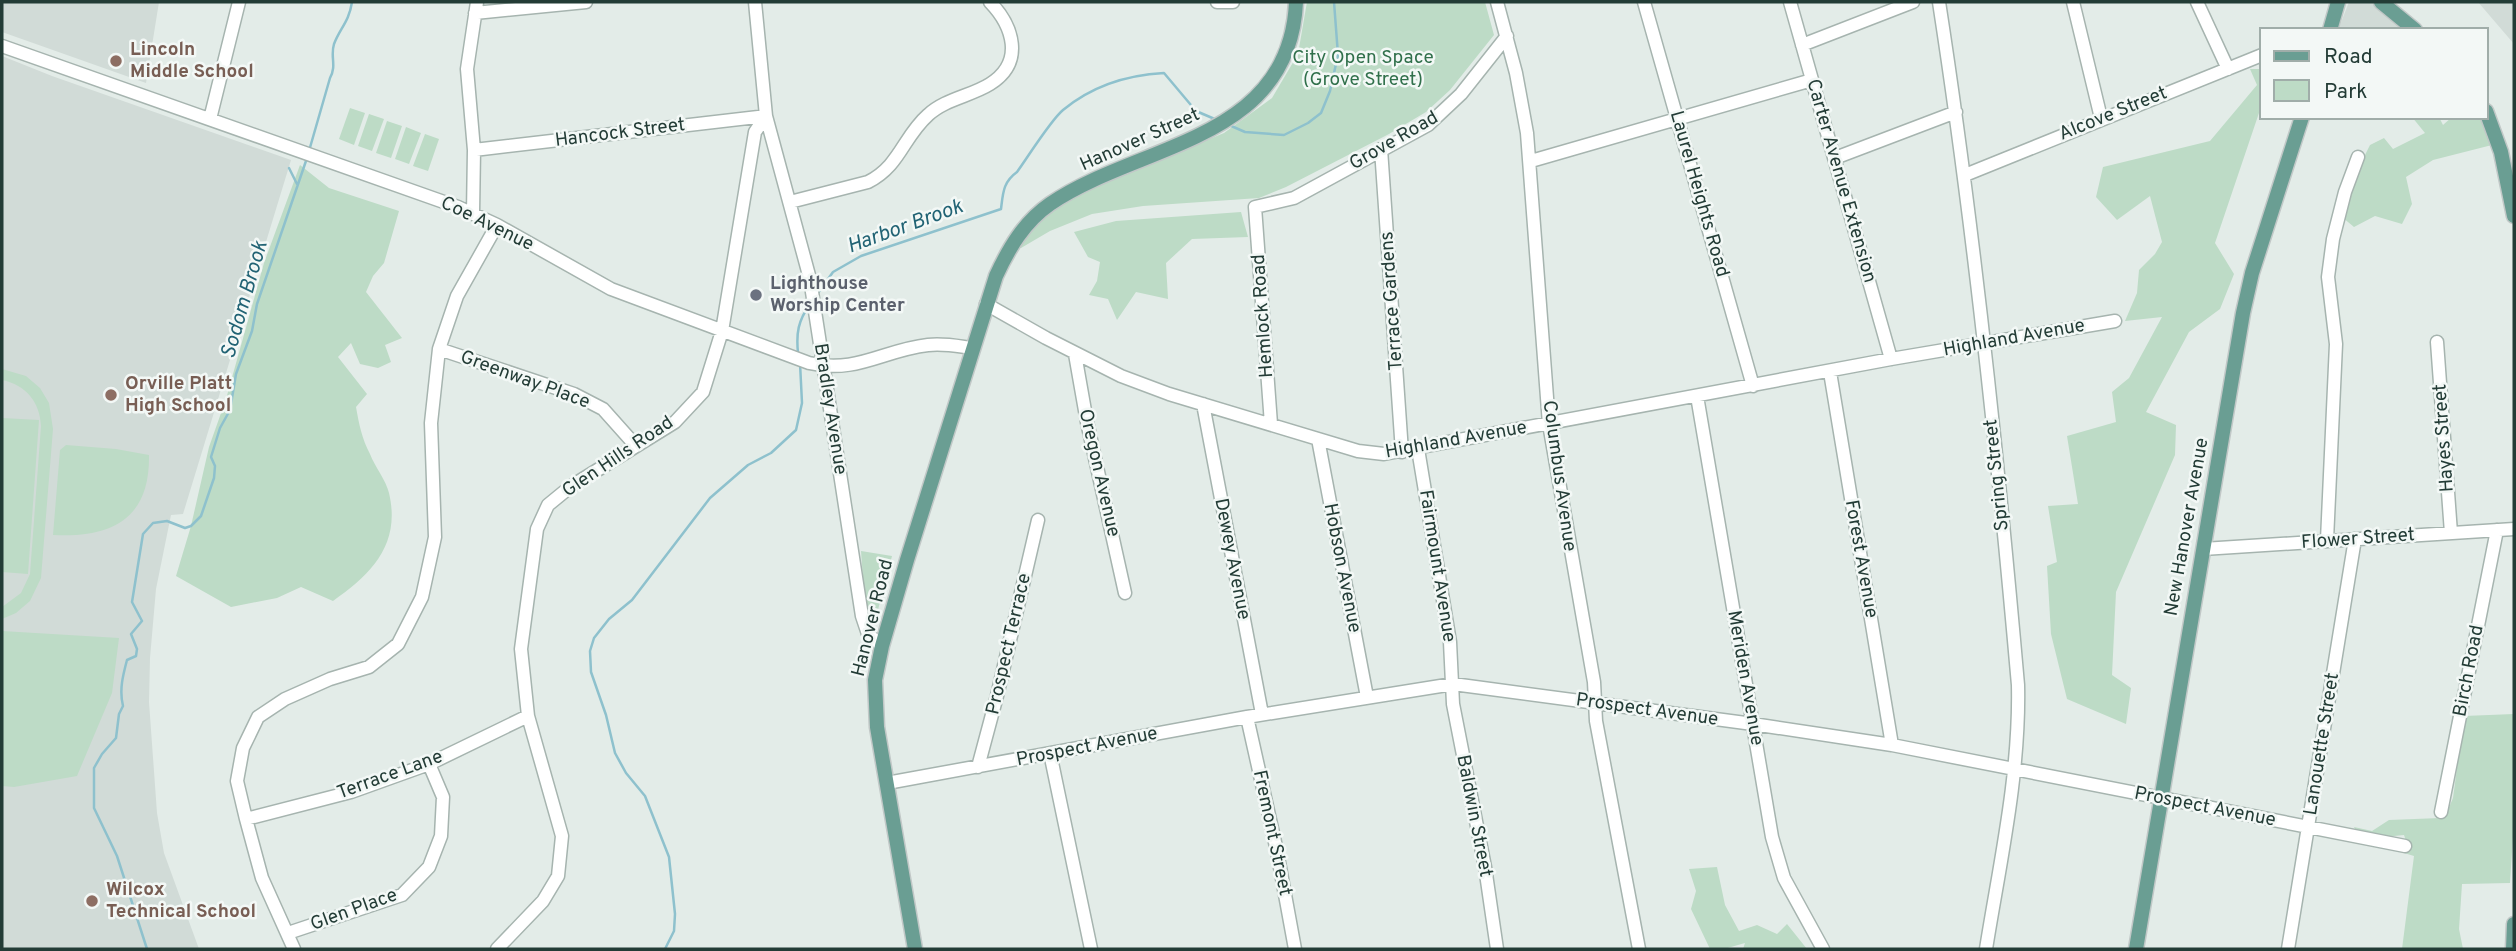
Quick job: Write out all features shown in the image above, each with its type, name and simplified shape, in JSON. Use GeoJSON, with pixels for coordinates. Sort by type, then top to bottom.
{"type":"FeatureCollection","features":[{"type":"Feature","properties":{"kind":"main road","name":"Hanover Street"},"geometry":{"type":"LineString","coordinates":[[986,304],[1008,250],[1034,218],[1050,205],[1086,185],[1214,129],[1245,107],[1272,76],[1281,59],[1293,25],[1296,2]]}},
{"type":"Feature","properties":{"kind":"main road"},"geometry":{"type":"LineString","coordinates":[[2328,28],[2338,2]]}},
{"type":"Feature","properties":{"kind":"main road"},"geometry":{"type":"LineString","coordinates":[[2381,2],[2413,28]]}},
{"type":"Feature","properties":{"kind":"main road"},"geometry":{"type":"LineString","coordinates":[[2488,116],[2501,152],[2514,216]]}},
{"type":"Feature","properties":{"kind":"main road","name":"New Hanover Avenue"},"geometry":{"type":"LineString","coordinates":[[2136,949],[2247,293],[2301,119]]}},
{"type":"Feature","properties":{"kind":"main road","name":"Hanover Road"},"geometry":{"type":"LineString","coordinates":[[915,949],[875,710],[875,680],[882,646],[986,304]]}},
{"type":"Feature","properties":{"kind":"main road"},"geometry":{"type":"LineString","coordinates":[[2513,949],[2514,924]]}},
{"type":"Feature","properties":{"kind":"street"},"geometry":{"type":"LineString","coordinates":[[211,119],[239,2]]}},
{"type":"Feature","properties":{"kind":"street"},"geometry":{"type":"LineString","coordinates":[[473,213],[474,150],[467,69],[476,8],[586,2]]}},
{"type":"Feature","properties":{"kind":"street","name":"Bradley Avenue"},"geometry":{"type":"LineString","coordinates":[[755,2],[766,116],[805,253],[862,616],[868,634],[882,646]]}},
{"type":"Feature","properties":{"kind":"street"},"geometry":{"type":"LineString","coordinates":[[790,202],[878,177],[900,155],[926,117],[998,78],[1012,54],[1011,32],[1006,21],[990,2]]}},
{"type":"Feature","properties":{"kind":"street"},"geometry":{"type":"LineString","coordinates":[[1217,2],[1233,2]]}},
{"type":"Feature","properties":{"kind":"street","name":"Columbus Avenue"},"geometry":{"type":"LineString","coordinates":[[1497,2],[1522,105],[1531,161],[1549,424],[1639,949]]}},
{"type":"Feature","properties":{"kind":"street","name":"Laurel Heights Road"},"geometry":{"type":"LineString","coordinates":[[1644,2],[1754,386]]}},
{"type":"Feature","properties":{"kind":"street","name":"Carter Avenue Extension"},"geometry":{"type":"LineString","coordinates":[[1790,2],[1891,359]]}},
{"type":"Feature","properties":{"kind":"street"},"geometry":{"type":"LineString","coordinates":[[1802,45],[1913,2]]}},
{"type":"Feature","properties":{"kind":"street","name":"Spring Street"},"geometry":{"type":"LineString","coordinates":[[1938,2],[1965,175],[2018,685],[2018,737],[1986,949]]}},
{"type":"Feature","properties":{"kind":"street"},"geometry":{"type":"LineString","coordinates":[[2073,2],[2101,118]]}},
{"type":"Feature","properties":{"kind":"street"},"geometry":{"type":"LineString","coordinates":[[2197,2],[2228,69]]}},
{"type":"Feature","properties":{"kind":"street","name":"Grove Road"},"geometry":{"type":"LineString","coordinates":[[1255,207],[1294,198],[1428,125],[1446,111],[1507,36]]}},
{"type":"Feature","properties":{"kind":"street","name":"Coe Avenue"},"geometry":{"type":"LineString","coordinates":[[2,46],[473,213],[611,289],[809,363],[847,367],[928,345],[972,348]]}},
{"type":"Feature","properties":{"kind":"street","name":"Alcove Street"},"geometry":{"type":"LineString","coordinates":[[1965,175],[2260,56]]}},
{"type":"Feature","properties":{"kind":"street"},"geometry":{"type":"LineString","coordinates":[[1531,161],[1812,80]]}},
{"type":"Feature","properties":{"kind":"street"},"geometry":{"type":"LineString","coordinates":[[1835,158],[1956,112]]}},
{"type":"Feature","properties":{"kind":"street","name":"Hancock Street"},"geometry":{"type":"LineString","coordinates":[[474,150],[766,116]]}},
{"type":"Feature","properties":{"kind":"street","name":"Glen Hills Road"},"geometry":{"type":"LineString","coordinates":[[497,949],[543,901],[558,876],[562,836],[528,716],[521,649],[537,529],[548,505],[570,486],[675,422],[703,392],[722,331],[755,132],[766,116]]}},
{"type":"Feature","properties":{"kind":"street","name":"Terrace Gardens"},"geometry":{"type":"LineString","coordinates":[[1381,149],[1402,452]]}},
{"type":"Feature","properties":{"kind":"street"},"geometry":{"type":"LineString","coordinates":[[2327,540],[2336,344],[2328,271],[2345,192],[2358,158]]}},
{"type":"Feature","properties":{"kind":"street","name":"Hemlock Road"},"geometry":{"type":"LineString","coordinates":[[1255,207],[1271,424]]}},
{"type":"Feature","properties":{"kind":"street"},"geometry":{"type":"LineString","coordinates":[[294,949],[262,878],[246,819],[237,782],[243,748],[258,717],[285,699],[330,679],[369,667],[398,644],[422,597],[435,537],[431,423],[439,349],[457,296],[497,225]]}},
{"type":"Feature","properties":{"kind":"street","name":"Highland Avenue"},"geometry":{"type":"LineString","coordinates":[[986,304],[1075,354],[1121,376],[1203,404],[1371,453],[1402,452],[1891,359],[2115,321]]}},
{"type":"Feature","properties":{"kind":"street","name":"Hayes Street"},"geometry":{"type":"LineString","coordinates":[[2437,342],[2451,533]]}},
{"type":"Feature","properties":{"kind":"street","name":"Greenway Place"},"geometry":{"type":"LineString","coordinates":[[439,349],[574,394],[603,409],[636,446]]}},
{"type":"Feature","properties":{"kind":"street","name":"Oregon Avenue"},"geometry":{"type":"LineString","coordinates":[[1075,354],[1087,422],[1125,593]]}},
{"type":"Feature","properties":{"kind":"street","name":"Forest Avenue"},"geometry":{"type":"LineString","coordinates":[[1830,372],[1892,746]]}},
{"type":"Feature","properties":{"kind":"street","name":"Meriden Avenue"},"geometry":{"type":"LineString","coordinates":[[1697,396],[1777,857],[1793,896],[1823,949]]}},
{"type":"Feature","properties":{"kind":"street","name":"Dewey Avenue"},"geometry":{"type":"LineString","coordinates":[[1203,404],[1262,715]]}},
{"type":"Feature","properties":{"kind":"street","name":"Hobson Avenue"},"geometry":{"type":"LineString","coordinates":[[1318,439],[1367,697]]}},
{"type":"Feature","properties":{"kind":"street","name":"Fairmount Avenue"},"geometry":{"type":"LineString","coordinates":[[1418,449],[1450,642],[1453,684]]}},
{"type":"Feature","properties":{"kind":"street","name":"Prospect Terrace"},"geometry":{"type":"LineString","coordinates":[[978,767],[1038,520]]}},
{"type":"Feature","properties":{"kind":"street","name":"Flower Street"},"geometry":{"type":"LineString","coordinates":[[2203,549],[2514,529]]}},
{"type":"Feature","properties":{"kind":"street","name":"Birch Road"},"geometry":{"type":"LineString","coordinates":[[2441,812],[2497,530]]}},
{"type":"Feature","properties":{"kind":"street","name":"Lanouette Street"},"geometry":{"type":"LineString","coordinates":[[2288,949],[2356,539]]}},
{"type":"Feature","properties":{"kind":"street","name":"Prospect Avenue"},"geometry":{"type":"LineString","coordinates":[[887,783],[1247,717],[1453,684],[1753,724],[1892,746],[2405,846]]}},
{"type":"Feature","properties":{"kind":"street","name":"Baldwin Street"},"geometry":{"type":"LineString","coordinates":[[1453,684],[1452,704],[1485,867],[1497,949]]}},
{"type":"Feature","properties":{"kind":"street","name":"Terrace Lane"},"geometry":{"type":"LineString","coordinates":[[246,819],[351,792],[429,764],[528,716]]}},
{"type":"Feature","properties":{"kind":"street","name":"Fremont Street"},"geometry":{"type":"LineString","coordinates":[[1247,717],[1274,837],[1295,949]]}},
{"type":"Feature","properties":{"kind":"street"},"geometry":{"type":"LineString","coordinates":[[1050,753],[1091,949]]}},
{"type":"Feature","properties":{"kind":"street","name":"Glen Place"},"geometry":{"type":"LineString","coordinates":[[288,933],[402,895],[429,867],[441,836],[443,797],[429,764]]}},
{"type":"Feature","properties":{"kind":"shaded area","name":"Lincoln Middle School"},"geometry":{"type":"Polygon","coordinates":[[[2,2],[159,2],[146,83],[2,32],[2,2]]]}},
{"type":"Feature","properties":{"kind":"shaded area"},"geometry":{"type":"Polygon","coordinates":[[[2349,2],[2372,2],[2404,28],[2339,28],[2349,2]]]}},
{"type":"Feature","properties":{"kind":"shaded area"},"geometry":{"type":"Polygon","coordinates":[[[2478,2],[2514,2],[2514,44],[2478,2]]]}},
{"type":"Feature","properties":{"kind":"shaded area","name":"Orville Platt High School"},"geometry":{"type":"Polygon","coordinates":[[[2,56],[291,160],[183,514],[171,515],[156,589],[149,702],[157,813],[164,853],[199,949],[2,949],[2,56]]]}},
{"type":"Feature","properties":{"kind":"green space","name":"City Open Space (Grove Street)"},"geometry":{"type":"Polygon","coordinates":[[[1307,2],[1485,2],[1494,35],[1450,90],[1426,112],[1286,187],[1259,198],[1143,206],[1092,214],[1050,231],[1021,248],[1015,245],[1037,220],[1068,198],[1224,133],[1272,98],[1298,54],[1307,2]]]}},
{"type":"Feature","properties":{"kind":"green space"},"geometry":{"type":"Polygon","coordinates":[[[2250,69],[2260,69],[2260,110],[2215,243],[2234,274],[2220,309],[2189,332],[2146,412],[2176,425],[2175,455],[2116,592],[2112,675],[2131,688],[2126,724],[2067,699],[2051,634],[2047,566],[2057,562],[2048,506],[2078,504],[2067,436],[2116,422],[2112,392],[2129,378],[2162,317],[2125,321],[2137,293],[2139,270],[2155,254],[2162,242],[2150,196],[2117,220],[2096,197],[2103,167],[2210,141],[2257,85],[2250,69]]]}},
{"type":"Feature","properties":{"kind":"green space"},"geometry":{"type":"Polygon","coordinates":[[[350,108],[365,113],[354,145],[339,139],[350,108]]]}},
{"type":"Feature","properties":{"kind":"green space"},"geometry":{"type":"Polygon","coordinates":[[[369,114],[384,119],[372,151],[358,146],[369,114]]]}},
{"type":"Feature","properties":{"kind":"green space"},"geometry":{"type":"Polygon","coordinates":[[[2414,119],[2440,119],[2443,125],[2450,119],[2482,119],[2492,145],[2433,160],[2406,177],[2412,204],[2402,224],[2375,216],[2354,227],[2342,217],[2354,177],[2370,145],[2384,138],[2393,149],[2425,133],[2414,119]]]}},
{"type":"Feature","properties":{"kind":"green space"},"geometry":{"type":"Polygon","coordinates":[[[387,121],[402,126],[391,158],[376,153],[387,121]]]}},
{"type":"Feature","properties":{"kind":"green space"},"geometry":{"type":"Polygon","coordinates":[[[406,127],[421,133],[409,164],[395,159],[406,127]]]}},
{"type":"Feature","properties":{"kind":"green space"},"geometry":{"type":"Polygon","coordinates":[[[425,134],[439,139],[428,171],[413,166],[425,134]]]}},
{"type":"Feature","properties":{"kind":"green space"},"geometry":{"type":"Polygon","coordinates":[[[300,165],[329,188],[399,211],[384,263],[373,276],[366,292],[402,338],[385,345],[391,362],[378,368],[360,364],[351,343],[338,357],[367,394],[356,407],[365,443],[389,493],[391,528],[380,556],[371,568],[333,601],[301,587],[277,598],[231,607],[176,576],[191,526],[209,447],[226,399],[264,263],[300,165]]]}},
{"type":"Feature","properties":{"kind":"green space"},"geometry":{"type":"Polygon","coordinates":[[[1241,212],[1248,237],[1192,239],[1166,263],[1168,299],[1136,292],[1117,320],[1108,299],[1089,295],[1097,281],[1100,262],[1088,257],[1074,232],[1116,221],[1241,212]]]}},
{"type":"Feature","properties":{"kind":"green space"},"geometry":{"type":"Polygon","coordinates":[[[2,369],[26,376],[40,388],[49,403],[53,429],[41,578],[30,601],[16,613],[2,619],[2,607],[21,593],[30,574],[41,426],[35,402],[25,390],[2,380],[2,369]]]}},
{"type":"Feature","properties":{"kind":"green space"},"geometry":{"type":"Polygon","coordinates":[[[2,418],[39,420],[28,574],[2,572],[2,418]]]}},
{"type":"Feature","properties":{"kind":"green space"},"geometry":{"type":"Polygon","coordinates":[[[66,445],[149,455],[148,477],[143,495],[135,509],[124,520],[93,533],[53,535],[60,450],[66,445]]]}},
{"type":"Feature","properties":{"kind":"green space"},"geometry":{"type":"Polygon","coordinates":[[[861,551],[892,556],[873,629],[864,593],[861,551]]]}},
{"type":"Feature","properties":{"kind":"green space"},"geometry":{"type":"Polygon","coordinates":[[[2,631],[119,638],[112,693],[77,776],[14,787],[2,786],[2,631]]]}},
{"type":"Feature","properties":{"kind":"green space"},"geometry":{"type":"Polygon","coordinates":[[[2514,714],[2514,821],[2510,883],[2462,884],[2459,929],[2463,949],[2402,949],[2414,856],[2404,853],[2408,847],[2404,835],[2384,837],[2356,831],[2354,827],[2372,831],[2389,820],[2440,818],[2448,810],[2453,798],[2464,716],[2514,714]]]}},
{"type":"Feature","properties":{"kind":"green space"},"geometry":{"type":"Polygon","coordinates":[[[1717,867],[1725,905],[1739,931],[1757,925],[1777,934],[1787,924],[1807,949],[1743,949],[1745,943],[1724,949],[1710,949],[1691,909],[1696,891],[1689,869],[1717,867]]]}},
{"type":"Feature","properties":{"kind":"waterway","name":"Sodom Brook"},"geometry":{"type":"LineString","coordinates":[[309,151],[332,73],[334,44],[349,15],[352,2]]}},
{"type":"Feature","properties":{"kind":"waterway","name":"Harbor Brook"},"geometry":{"type":"LineString","coordinates":[[1229,125],[1245,132],[1284,135],[1321,113],[1330,91],[1338,55],[1334,2]]}},
{"type":"Feature","properties":{"kind":"waterway","name":"Harbor Brook"},"geometry":{"type":"LineString","coordinates":[[818,293],[833,272],[861,256],[1001,209],[1006,184],[1052,122],[1063,110],[1098,88],[1123,79],[1164,73],[1196,111],[1217,120]]}},
{"type":"Feature","properties":{"kind":"waterway","name":"Sodom Brook"},"geometry":{"type":"LineString","coordinates":[[147,949],[117,856],[94,808],[94,768],[116,738],[119,714],[123,706],[121,688],[124,671],[127,660],[136,656],[137,649],[131,634],[142,621],[132,602],[143,534],[153,523],[167,521],[185,528],[201,516],[214,478],[215,466],[211,457],[220,428],[230,410],[236,374],[252,331],[257,304],[307,158]]}},
{"type":"Feature","properties":{"kind":"waterway"},"geometry":{"type":"LineString","coordinates":[[289,168],[297,184]]}},
{"type":"Feature","properties":{"kind":"waterway","name":"Harbor Brook"},"geometry":{"type":"LineString","coordinates":[[798,353],[799,327],[810,304]]}},
{"type":"Feature","properties":{"kind":"waterway","name":"Harbor Brook"},"geometry":{"type":"LineString","coordinates":[[665,949],[674,931],[675,914],[669,857],[645,796],[626,773],[615,753],[606,715],[591,672],[590,651],[594,638],[609,619],[632,600],[710,498],[748,465],[771,453],[796,430],[802,403],[800,363]]}},
{"type":"Feature","properties":{"kind":"place","name":"Lincoln Middle School"},"geometry":{"type":"Point","coordinates":[116,61]}},
{"type":"Feature","properties":{"kind":"place","name":"Lighthouse Worship Center"},"geometry":{"type":"Point","coordinates":[756,295]}},
{"type":"Feature","properties":{"kind":"place","name":"Orville Platt High School"},"geometry":{"type":"Point","coordinates":[111,395]}},
{"type":"Feature","properties":{"kind":"place","name":"Wilcox Technical School"},"geometry":{"type":"Point","coordinates":[92,901]}}]}
